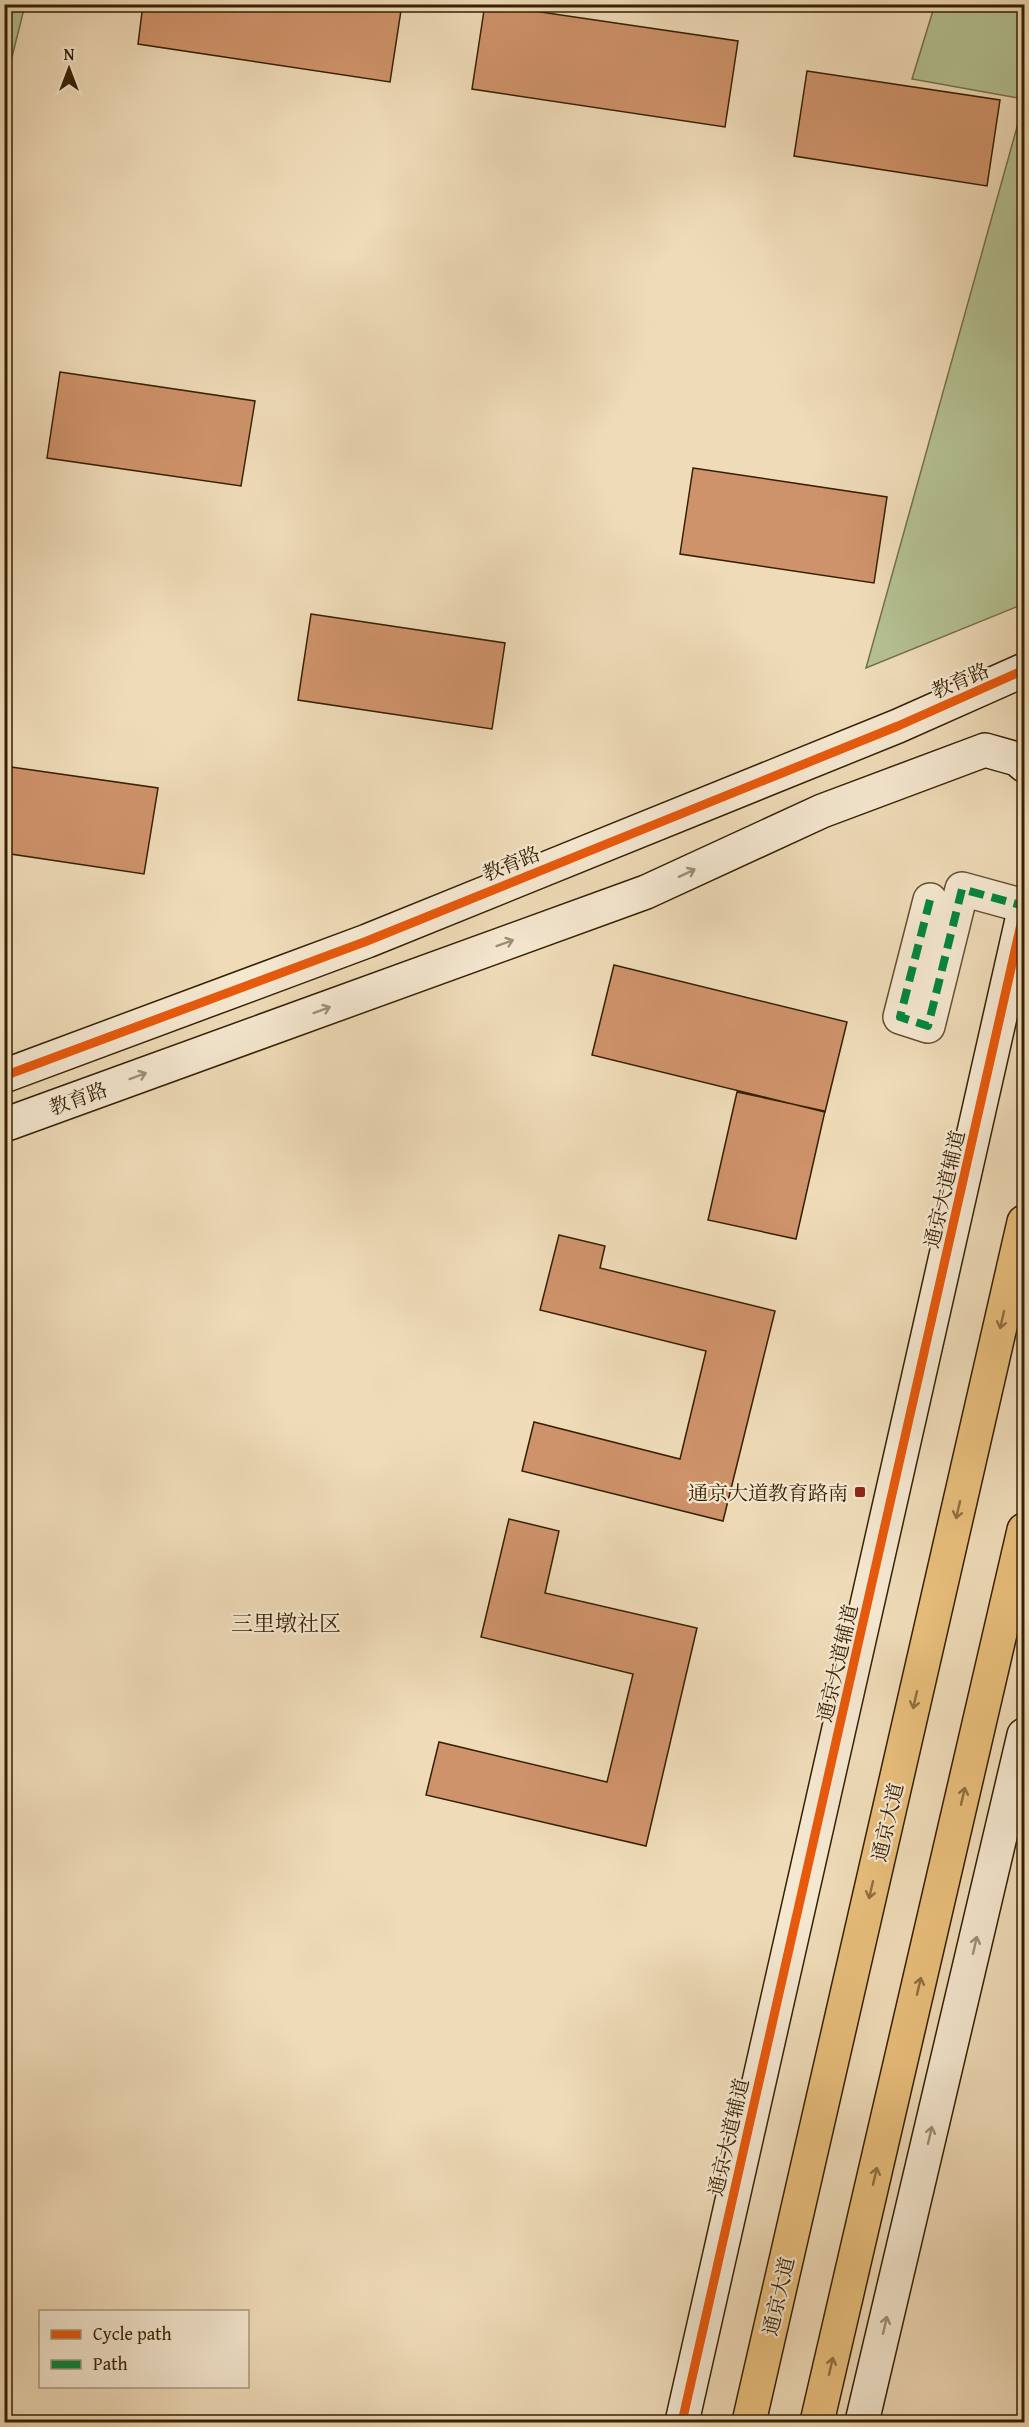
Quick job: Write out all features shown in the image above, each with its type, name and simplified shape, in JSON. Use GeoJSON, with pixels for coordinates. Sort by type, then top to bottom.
{"type":"FeatureCollection","features":[{"type":"Feature","properties":{"kind":"highway","name":"通京大道"},"geometry":{"type":"LineString","coordinates":[[748,2422],[1024,1222]]}},
{"type":"Feature","properties":{"kind":"highway"},"geometry":{"type":"LineString","coordinates":[[817,2422],[1024,1530]]}},
{"type":"Feature","properties":{"kind":"street","name":"教育路"},"geometry":{"type":"LineString","coordinates":[[4,1076],[378,936],[898,726],[1024,670]]}},
{"type":"Feature","properties":{"kind":"street","name":"教育路"},"geometry":{"type":"LineString","coordinates":[[4,1125],[646,892],[822,811],[985,750],[1017,759],[1024,765]]}},
{"type":"Feature","properties":{"kind":"street"},"geometry":{"type":"LineString","coordinates":[[930,900],[900,1017],[928,1026],[962,889],[1024,906]]}},
{"type":"Feature","properties":{"kind":"street","name":"通京大道辅道"},"geometry":{"type":"LineString","coordinates":[[682,2422],[1024,911]]}},
{"type":"Feature","properties":{"kind":"street"},"geometry":{"type":"LineString","coordinates":[[862,2422],[1024,1735]]}},
{"type":"Feature","properties":{"kind":"green space"},"geometry":{"type":"Polygon","coordinates":[[[935,4],[1024,5],[1024,99],[912,79],[935,4]]]}},
{"type":"Feature","properties":{"kind":"green space"},"geometry":{"type":"Polygon","coordinates":[[[4,5],[25,5],[5,85],[4,5]]]}},
{"type":"Feature","properties":{"kind":"green space"},"geometry":{"type":"Polygon","coordinates":[[[1024,102],[1024,601],[1021,605],[866,668],[1024,102]]]}},
{"type":"Feature","properties":{"kind":"building"},"geometry":{"type":"Polygon","coordinates":[[[143,4],[402,4],[390,82],[138,44],[143,4]]]}},
{"type":"Feature","properties":{"kind":"building"},"geometry":{"type":"Polygon","coordinates":[[[485,4],[738,41],[725,127],[472,89],[485,4]]]}},
{"type":"Feature","properties":{"kind":"building"},"geometry":{"type":"Polygon","coordinates":[[[807,71],[1000,100],[987,186],[794,156],[807,71]]]}},
{"type":"Feature","properties":{"kind":"building"},"geometry":{"type":"Polygon","coordinates":[[[60,372],[255,401],[241,486],[47,458],[60,372]]]}},
{"type":"Feature","properties":{"kind":"building"},"geometry":{"type":"Polygon","coordinates":[[[693,468],[887,497],[874,583],[680,554],[693,468]]]}},
{"type":"Feature","properties":{"kind":"building"},"geometry":{"type":"Polygon","coordinates":[[[311,614],[505,643],[492,729],[298,700],[311,614]]]}},
{"type":"Feature","properties":{"kind":"building"},"geometry":{"type":"Polygon","coordinates":[[[4,766],[158,788],[144,874],[4,853],[4,766]]]}},
{"type":"Feature","properties":{"kind":"building"},"geometry":{"type":"Polygon","coordinates":[[[614,965],[847,1022],[825,1112],[592,1055],[614,965]]]}},
{"type":"Feature","properties":{"kind":"building"},"geometry":{"type":"Polygon","coordinates":[[[737,1092],[825,1111],[796,1239],[708,1220],[737,1092]]]}},
{"type":"Feature","properties":{"kind":"building"},"geometry":{"type":"Polygon","coordinates":[[[559,1235],[605,1246],[600,1268],[775,1311],[723,1521],[522,1471],[534,1422],[680,1459],[706,1351],[540,1310],[559,1235]]]}},
{"type":"Feature","properties":{"kind":"building"},"geometry":{"type":"Polygon","coordinates":[[[509,1519],[559,1531],[545,1593],[697,1628],[646,1846],[426,1795],[439,1742],[607,1782],[633,1674],[481,1637],[509,1519]]]}},
{"type":"Feature","properties":{"kind":"building"},"geometry":{"type":"Polygon","coordinates":[[[1024,2391],[1024,2422],[1018,2422],[1024,2391]]]}},
{"type":"Feature","properties":{"kind":"marked path"},"geometry":{"type":"LineString","coordinates":[[930,900],[900,1017],[928,1026],[962,889],[1024,906]]}},
{"type":"Feature","properties":{"kind":"cycle path"},"geometry":{"type":"LineString","coordinates":[[4,1076],[367,941],[898,726],[1024,670]]}},
{"type":"Feature","properties":{"kind":"cycle path"},"geometry":{"type":"LineString","coordinates":[[682,2422],[1024,911]]}},
{"type":"Feature","properties":{"kind":"place","name":"通京大道教育路南"},"geometry":{"type":"Point","coordinates":[860,1492]}},
{"type":"Feature","properties":{"kind":"district","name":"三里墩社区"},"geometry":{"type":"Point","coordinates":[286,1623]}}]}
